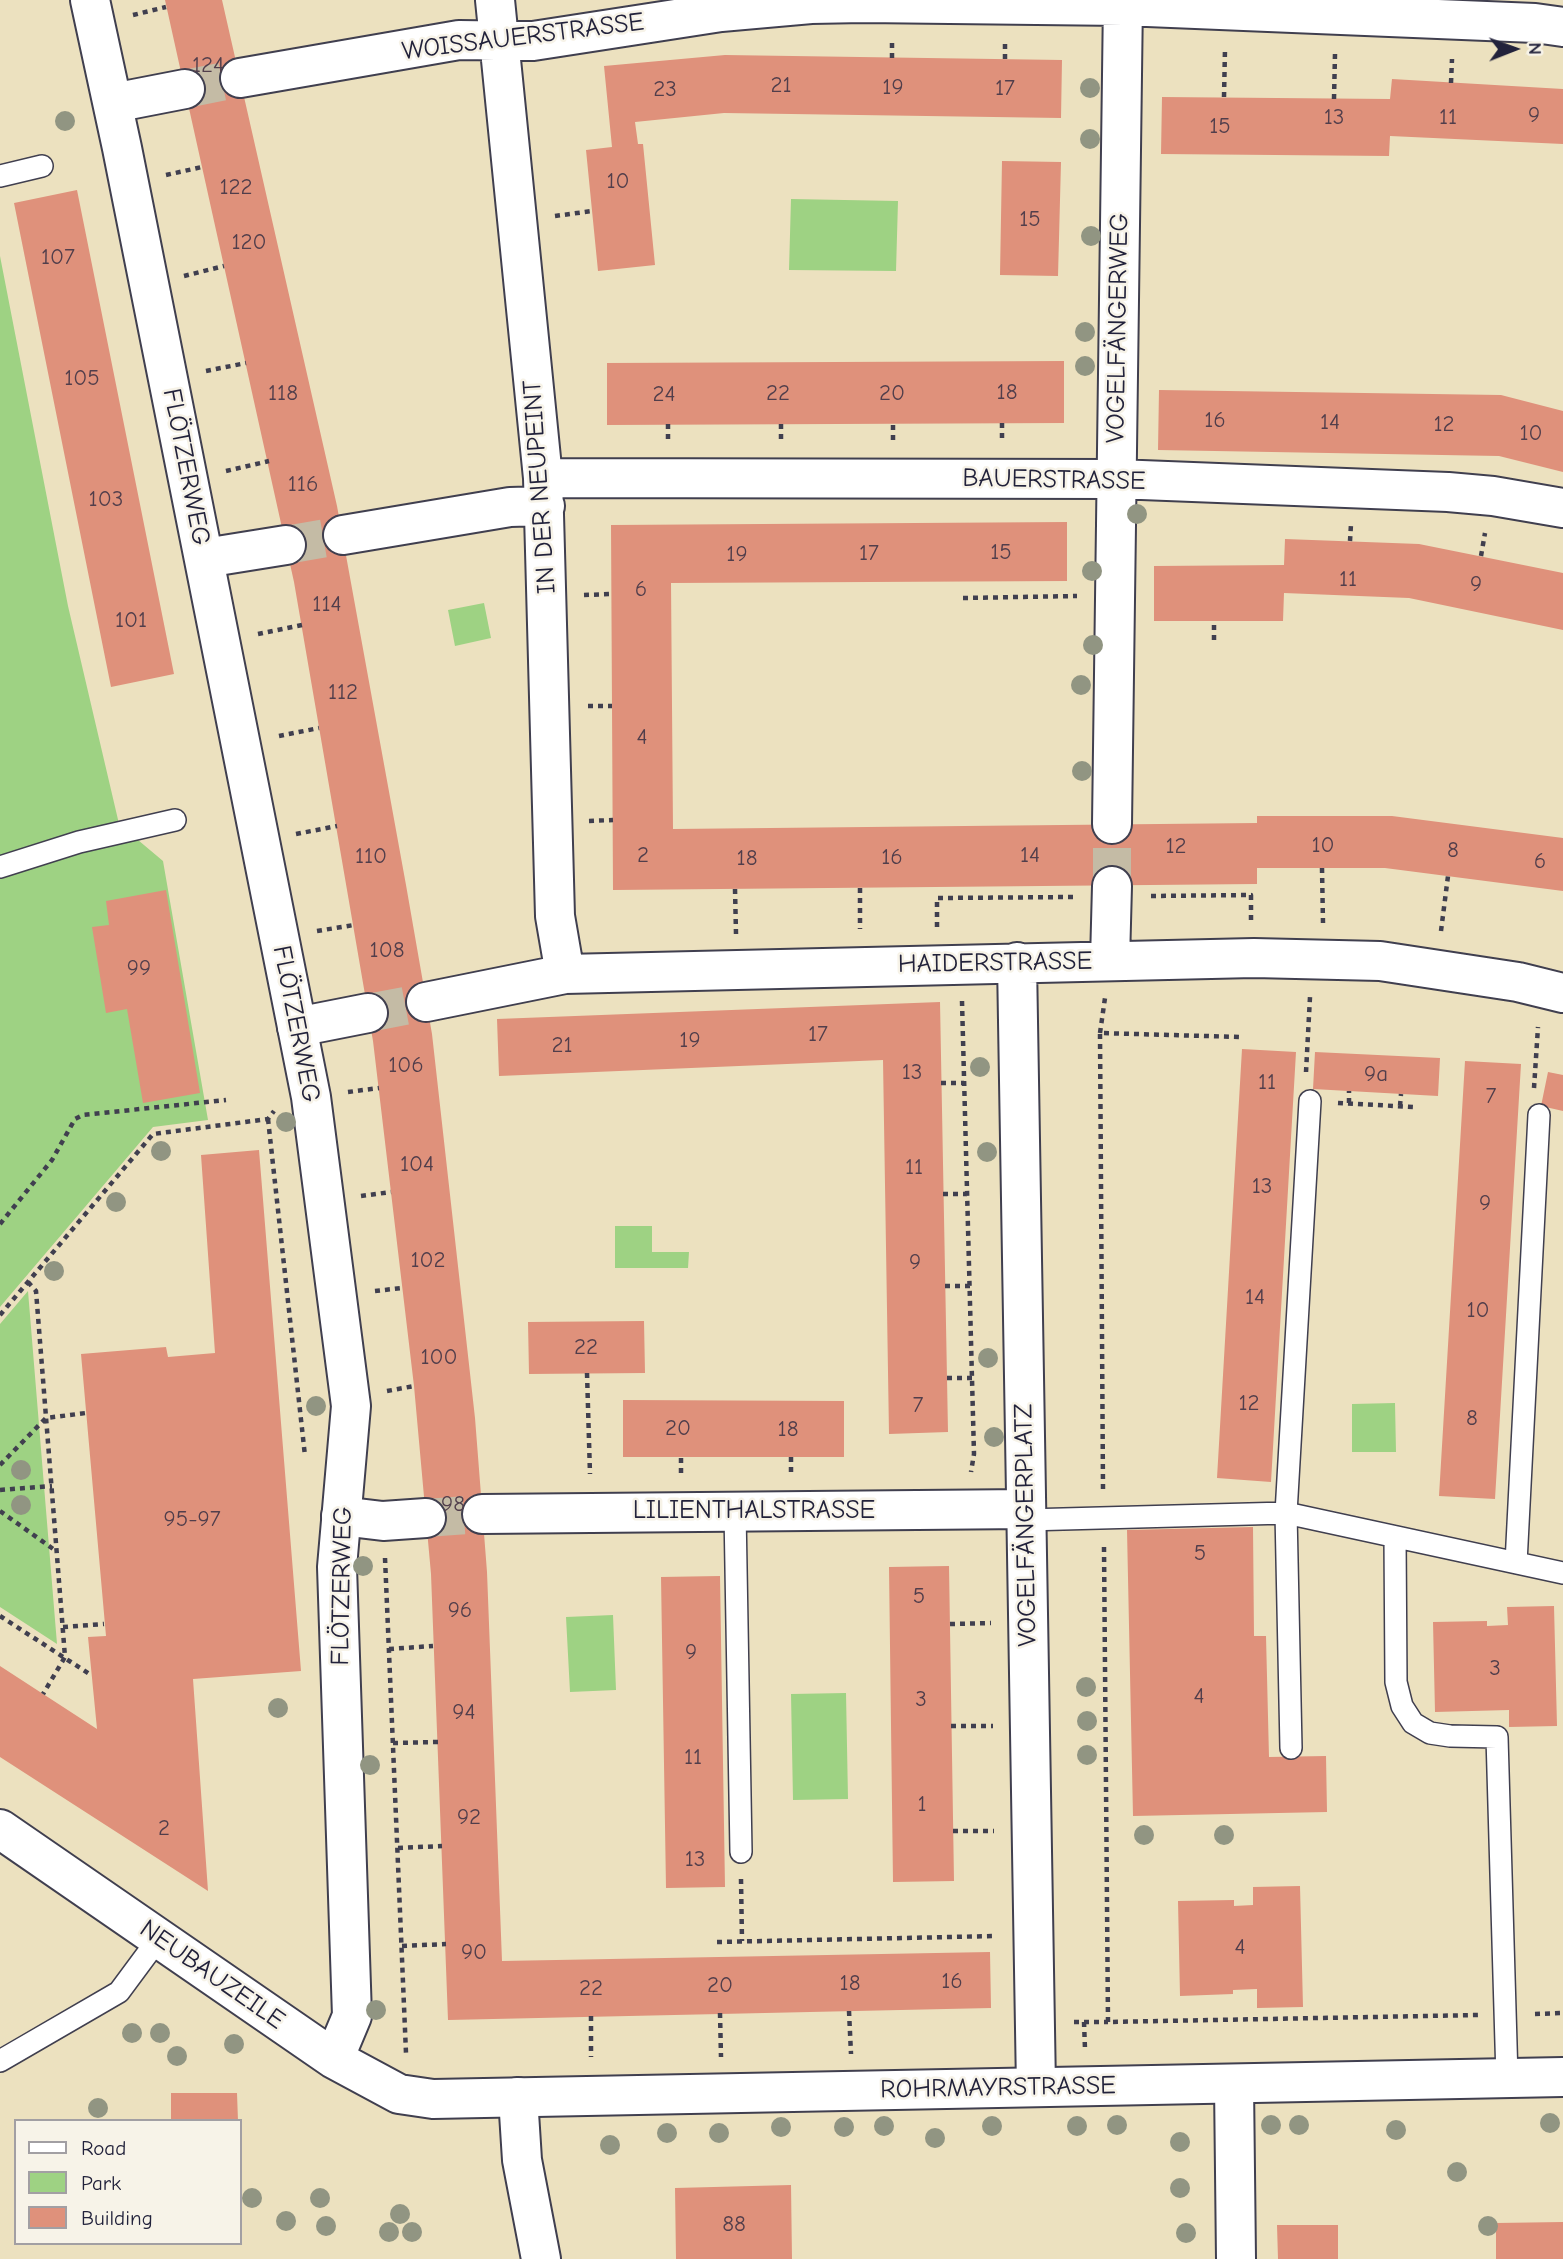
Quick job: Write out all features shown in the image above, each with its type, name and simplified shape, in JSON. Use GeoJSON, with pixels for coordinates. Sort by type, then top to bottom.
{"type":"FeatureCollection","features":[{"type":"Feature","properties":{"kind":"street","name":"FLÖTZERWEG"},"geometry":{"type":"LineString","coordinates":[[90,0],[205,558],[311,1097],[351,1406],[337,1567],[352,2016],[334,2059]]}},
{"type":"Feature","properties":{"kind":"street","name":"IN DER NEUPEINT"},"geometry":{"type":"LineString","coordinates":[[495,0],[544,492],[555,916],[565,974]]}},
{"type":"Feature","properties":{"kind":"street","name":"WOISSAUERSTRASSE"},"geometry":{"type":"LineString","coordinates":[[240,78],[459,40],[533,41],[721,12],[811,4],[1123,3],[1535,23],[1563,27]]}},
{"type":"Feature","properties":{"kind":"street","name":"VOGELFÄNGERWEG"},"geometry":{"type":"LineString","coordinates":[[1112,824],[1123,3]]}},
{"type":"Feature","properties":{"kind":"street"},"geometry":{"type":"LineString","coordinates":[[113,103],[185,89]]}},
{"type":"Feature","properties":{"kind":"street","name":"BAUERSTRASSE"},"geometry":{"type":"LineString","coordinates":[[343,535],[510,507],[544,492],[1116,479],[1427,491],[1493,496],[1563,508]]}},
{"type":"Feature","properties":{"kind":"street"},"geometry":{"type":"LineString","coordinates":[[205,558],[286,545]]}},
{"type":"Feature","properties":{"kind":"street"},"geometry":{"type":"LineString","coordinates":[[1099,891],[1110,960]]}},
{"type":"Feature","properties":{"kind":"street","name":"HAIDERSTRASSE"},"geometry":{"type":"LineString","coordinates":[[426,1002],[565,974],[1110,960],[1317,943],[1394,962],[1552,990]]}},
{"type":"Feature","properties":{"kind":"street","name":"VOGELFÄNGERPLATZ"},"geometry":{"type":"LineString","coordinates":[[1017,962],[1036,2087]]}},
{"type":"Feature","properties":{"kind":"street"},"geometry":{"type":"LineString","coordinates":[[297,1027],[369,1013]]}},
{"type":"Feature","properties":{"kind":"street","name":"LILIENTHALSTRASSE"},"geometry":{"type":"LineString","coordinates":[[482,1514],[735,1511],[1026,1514]]}},
{"type":"Feature","properties":{"kind":"street"},"geometry":{"type":"LineString","coordinates":[[341,1516],[383,1521],[426,1518]]}},
{"type":"Feature","properties":{"kind":"street","name":"NEUBAUZEILE"},"geometry":{"type":"LineString","coordinates":[[0,1829],[334,2059],[399,2094],[433,2099]]}},
{"type":"Feature","properties":{"kind":"street","name":"ROHRMAYRSTRASSE"},"geometry":{"type":"LineString","coordinates":[[433,2099],[1563,2077]]}},
{"type":"Feature","properties":{"kind":"street"},"geometry":{"type":"LineString","coordinates":[[1234,2084],[1236,2259]]}},
{"type":"Feature","properties":{"kind":"street"},"geometry":{"type":"LineString","coordinates":[[519,2097],[522,2160],[541,2259]]}},
{"type":"Feature","properties":{"kind":"lane"},"geometry":{"type":"LineString","coordinates":[[0,176],[42,166]]}},
{"type":"Feature","properties":{"kind":"lane"},"geometry":{"type":"LineString","coordinates":[[0,867],[79,842],[174,820]]}},
{"type":"Feature","properties":{"kind":"lane"},"geometry":{"type":"LineString","coordinates":[[1291,1748],[1286,1513],[1310,1101]]}},
{"type":"Feature","properties":{"kind":"lane"},"geometry":{"type":"LineString","coordinates":[[1516,1563],[1539,1115]]}},
{"type":"Feature","properties":{"kind":"lane"},"geometry":{"type":"LineString","coordinates":[[735,1511],[741,1852]]}},
{"type":"Feature","properties":{"kind":"lane"},"geometry":{"type":"LineString","coordinates":[[1026,1514],[1104,1517],[1286,1513],[1563,1573]]}},
{"type":"Feature","properties":{"kind":"lane"},"geometry":{"type":"LineString","coordinates":[[1395,1536],[1396,1682],[1402,1706],[1413,1723],[1430,1733],[1497,1737],[1507,2078]]}},
{"type":"Feature","properties":{"kind":"lane"},"geometry":{"type":"LineString","coordinates":[[0,2061],[119,1992],[159,1938]]}},
{"type":"Feature","properties":{"kind":"path"},"geometry":{"type":"LineString","coordinates":[[124,17],[166,7]]}},
{"type":"Feature","properties":{"kind":"path"},"geometry":{"type":"LineString","coordinates":[[1224,97],[1226,43]]}},
{"type":"Feature","properties":{"kind":"path"},"geometry":{"type":"LineString","coordinates":[[1334,99],[1335,47]]}},
{"type":"Feature","properties":{"kind":"path"},"geometry":{"type":"LineString","coordinates":[[1451,83],[1452,55]]}},
{"type":"Feature","properties":{"kind":"path"},"geometry":{"type":"LineString","coordinates":[[158,177],[202,167]]}},
{"type":"Feature","properties":{"kind":"path"},"geometry":{"type":"LineString","coordinates":[[552,216],[592,211]]}},
{"type":"Feature","properties":{"kind":"path"},"geometry":{"type":"LineString","coordinates":[[179,277],[224,266]]}},
{"type":"Feature","properties":{"kind":"path"},"geometry":{"type":"LineString","coordinates":[[199,373],[246,363]]}},
{"type":"Feature","properties":{"kind":"path"},"geometry":{"type":"LineString","coordinates":[[220,473],[269,461]]}},
{"type":"Feature","properties":{"kind":"path"},"geometry":{"type":"LineString","coordinates":[[578,595],[611,594]]}},
{"type":"Feature","properties":{"kind":"path"},"geometry":{"type":"LineString","coordinates":[[963,598],[1081,596]]}},
{"type":"Feature","properties":{"kind":"path"},"geometry":{"type":"LineString","coordinates":[[1214,621],[1214,640]]}},
{"type":"Feature","properties":{"kind":"path"},"geometry":{"type":"LineString","coordinates":[[249,636],[302,625]]}},
{"type":"Feature","properties":{"kind":"path"},"geometry":{"type":"LineString","coordinates":[[269,738],[319,728]]}},
{"type":"Feature","properties":{"kind":"path"},"geometry":{"type":"LineString","coordinates":[[288,836],[337,826]]}},
{"type":"Feature","properties":{"kind":"path"},"geometry":{"type":"LineString","coordinates":[[1322,868],[1305,1087],[1310,1101],[1414,1107]]}},
{"type":"Feature","properties":{"kind":"path"},"geometry":{"type":"LineString","coordinates":[[1440,939],[1448,876]]}},
{"type":"Feature","properties":{"kind":"path"},"geometry":{"type":"LineString","coordinates":[[860,888],[860,934]]}},
{"type":"Feature","properties":{"kind":"path"},"geometry":{"type":"LineString","coordinates":[[736,889],[736,939]]}},
{"type":"Feature","properties":{"kind":"path"},"geometry":{"type":"LineString","coordinates":[[937,931],[937,898],[1099,891]]}},
{"type":"Feature","properties":{"kind":"path"},"geometry":{"type":"LineString","coordinates":[[306,933],[354,925]]}},
{"type":"Feature","properties":{"kind":"path"},"geometry":{"type":"LineString","coordinates":[[1539,1115],[1533,1101],[1552,990]]}},
{"type":"Feature","properties":{"kind":"path"},"geometry":{"type":"LineString","coordinates":[[962,991],[974,1454],[969,1480]]}},
{"type":"Feature","properties":{"kind":"path"},"geometry":{"type":"LineString","coordinates":[[1241,1037],[1100,1032],[1108,2022],[1563,2013]]}},
{"type":"Feature","properties":{"kind":"path"},"geometry":{"type":"LineString","coordinates":[[942,1083],[964,1083]]}},
{"type":"Feature","properties":{"kind":"path"},"geometry":{"type":"LineString","coordinates":[[345,1092],[379,1088]]}},
{"type":"Feature","properties":{"kind":"path"},"geometry":{"type":"LineString","coordinates":[[1349,1091],[1349,1103]]}},
{"type":"Feature","properties":{"kind":"path"},"geometry":{"type":"LineString","coordinates":[[1400,1106],[1401,1094]]}},
{"type":"Feature","properties":{"kind":"path"},"geometry":{"type":"LineString","coordinates":[[0,1224],[52,1160],[75,1119],[83,1115],[226,1100]]}},
{"type":"Feature","properties":{"kind":"path"},"geometry":{"type":"LineString","coordinates":[[0,1315],[153,1135],[268,1119],[276,1109]]}},
{"type":"Feature","properties":{"kind":"path"},"geometry":{"type":"LineString","coordinates":[[268,1119],[306,1463]]}},
{"type":"Feature","properties":{"kind":"path"},"geometry":{"type":"LineString","coordinates":[[358,1196],[391,1192]]}},
{"type":"Feature","properties":{"kind":"path"},"geometry":{"type":"LineString","coordinates":[[943,1194],[967,1194]]}},
{"type":"Feature","properties":{"kind":"path"},"geometry":{"type":"LineString","coordinates":[[28,1282],[36,1291],[65,1657],[43,1694]]}},
{"type":"Feature","properties":{"kind":"path"},"geometry":{"type":"LineString","coordinates":[[945,1286],[970,1286]]}},
{"type":"Feature","properties":{"kind":"path"},"geometry":{"type":"LineString","coordinates":[[369,1292],[402,1288]]}},
{"type":"Feature","properties":{"kind":"path"},"geometry":{"type":"LineString","coordinates":[[587,1373],[590,1479]]}},
{"type":"Feature","properties":{"kind":"path"},"geometry":{"type":"LineString","coordinates":[[947,1378],[972,1378]]}},
{"type":"Feature","properties":{"kind":"path"},"geometry":{"type":"LineString","coordinates":[[382,1391],[414,1386]]}},
{"type":"Feature","properties":{"kind":"path"},"geometry":{"type":"LineString","coordinates":[[0,1465],[46,1418],[86,1413]]}},
{"type":"Feature","properties":{"kind":"path"},"geometry":{"type":"LineString","coordinates":[[0,1490],[52,1486]]}},
{"type":"Feature","properties":{"kind":"path"},"geometry":{"type":"LineString","coordinates":[[0,1511],[57,1551]]}},
{"type":"Feature","properties":{"kind":"path"},"geometry":{"type":"LineString","coordinates":[[383,1521],[406,2054]]}},
{"type":"Feature","properties":{"kind":"path"},"geometry":{"type":"LineString","coordinates":[[0,1616],[91,1675]]}},
{"type":"Feature","properties":{"kind":"path"},"geometry":{"type":"LineString","coordinates":[[950,1624],[995,1623]]}},
{"type":"Feature","properties":{"kind":"path"},"geometry":{"type":"LineString","coordinates":[[63,1627],[104,1624]]}},
{"type":"Feature","properties":{"kind":"path"},"geometry":{"type":"LineString","coordinates":[[389,1649],[433,1646]]}},
{"type":"Feature","properties":{"kind":"path"},"geometry":{"type":"LineString","coordinates":[[951,1726],[997,1726]]}},
{"type":"Feature","properties":{"kind":"path"},"geometry":{"type":"LineString","coordinates":[[393,1744],[438,1742]]}},
{"type":"Feature","properties":{"kind":"path"},"geometry":{"type":"LineString","coordinates":[[953,1830],[999,1830]]}},
{"type":"Feature","properties":{"kind":"path"},"geometry":{"type":"LineString","coordinates":[[398,1848],[442,1846]]}},
{"type":"Feature","properties":{"kind":"path"},"geometry":{"type":"LineString","coordinates":[[741,1852],[742,1941]]}},
{"type":"Feature","properties":{"kind":"path"},"geometry":{"type":"LineString","coordinates":[[717,1942],[1000,1936]]}},
{"type":"Feature","properties":{"kind":"path"},"geometry":{"type":"LineString","coordinates":[[402,1946],[446,1944]]}},
{"type":"Feature","properties":{"kind":"path"},"geometry":{"type":"LineString","coordinates":[[838,2055],[851,2055],[849,2011]]}},
{"type":"Feature","properties":{"kind":"path"},"geometry":{"type":"LineString","coordinates":[[720,2014],[721,2058]]}},
{"type":"Feature","properties":{"kind":"path"},"geometry":{"type":"LineString","coordinates":[[591,2016],[591,2061]]}},
{"type":"Feature","properties":{"kind":"path"},"geometry":{"type":"LineString","coordinates":[[350,2022],[415,2059]]}},
{"type":"Feature","properties":{"kind":"path"},"geometry":{"type":"LineString","coordinates":[[708,2059],[734,2058]]}},
{"type":"Feature","properties":{"kind":"green space"},"geometry":{"type":"Polygon","coordinates":[[[791,199],[898,201],[896,271],[789,270],[791,199]]]}},
{"type":"Feature","properties":{"kind":"green space"},"geometry":{"type":"Polygon","coordinates":[[[0,256],[68,606],[123,841],[138,840],[163,861],[208,1120],[153,1127],[0,1307],[0,256]]]}},
{"type":"Feature","properties":{"kind":"green space"},"geometry":{"type":"Polygon","coordinates":[[[484,603],[491,638],[455,646],[448,610],[484,603]]]}},
{"type":"Feature","properties":{"kind":"green space"},"geometry":{"type":"Polygon","coordinates":[[[615,1226],[652,1226],[652,1252],[689,1252],[688,1268],[615,1268],[615,1226]]]}},
{"type":"Feature","properties":{"kind":"green space"},"geometry":{"type":"Polygon","coordinates":[[[28,1291],[57,1644],[0,1607],[0,1324],[28,1291]]]}},
{"type":"Feature","properties":{"kind":"green space"},"geometry":{"type":"Polygon","coordinates":[[[1395,1403],[1396,1452],[1352,1452],[1352,1404],[1395,1403]]]}},
{"type":"Feature","properties":{"kind":"green space"},"geometry":{"type":"Polygon","coordinates":[[[613,1615],[616,1690],[570,1692],[566,1617],[613,1615]]]}},
{"type":"Feature","properties":{"kind":"green space"},"geometry":{"type":"Polygon","coordinates":[[[846,1693],[848,1799],[793,1800],[791,1694],[846,1693]]]}},
{"type":"Feature","properties":{"kind":"building"},"geometry":{"type":"Polygon","coordinates":[[[165,0],[222,0],[337,506],[432,1034],[475,1418],[487,1572],[502,1961],[990,1952],[991,2008],[448,2020],[431,1574],[414,1386],[373,1041],[294,582],[165,0]]]}},
{"type":"Feature","properties":{"kind":"building"},"geometry":{"type":"Polygon","coordinates":[[[725,55],[1062,60],[1061,118],[724,113],[635,122],[638,144],[643,144],[655,265],[598,271],[586,150],[612,147],[604,66],[725,55]]]}},
{"type":"Feature","properties":{"kind":"building"},"geometry":{"type":"Polygon","coordinates":[[[1392,79],[1563,89],[1563,144],[1390,136],[1389,156],[1161,154],[1162,97],[1390,99],[1392,79]]]}},
{"type":"Feature","properties":{"kind":"building"},"geometry":{"type":"Polygon","coordinates":[[[1002,161],[1061,162],[1058,276],[1000,275],[1002,161]]]}},
{"type":"Feature","properties":{"kind":"building"},"geometry":{"type":"Polygon","coordinates":[[[77,190],[174,674],[111,687],[14,203],[77,190]]]}},
{"type":"Feature","properties":{"kind":"building"},"geometry":{"type":"Polygon","coordinates":[[[1064,361],[1064,423],[607,425],[607,363],[1064,361]]]}},
{"type":"Feature","properties":{"kind":"building"},"geometry":{"type":"Polygon","coordinates":[[[1159,390],[1501,395],[1563,411],[1563,472],[1499,456],[1158,450],[1159,390]]]}},
{"type":"Feature","properties":{"kind":"building"},"geometry":{"type":"Polygon","coordinates":[[[1067,522],[1067,581],[671,583],[673,829],[1257,823],[1257,816],[1392,816],[1563,838],[1563,891],[1385,868],[1257,868],[1257,884],[613,890],[611,525],[1067,522]]]}},
{"type":"Feature","properties":{"kind":"building"},"geometry":{"type":"Polygon","coordinates":[[[1285,539],[1419,544],[1563,573],[1563,630],[1409,598],[1284,593],[1283,621],[1154,621],[1154,566],[1284,565],[1285,539]]]}},
{"type":"Feature","properties":{"kind":"building"},"geometry":{"type":"Polygon","coordinates":[[[166,890],[200,1093],[143,1103],[127,1009],[106,1013],[92,927],[109,925],[106,901],[166,890]]]}},
{"type":"Feature","properties":{"kind":"building"},"geometry":{"type":"Polygon","coordinates":[[[940,1002],[948,1432],[889,1434],[883,1060],[499,1076],[497,1019],[940,1002]]]}},
{"type":"Feature","properties":{"kind":"building"},"geometry":{"type":"Polygon","coordinates":[[[1242,1049],[1296,1052],[1271,1482],[1217,1478],[1242,1049]]]}},
{"type":"Feature","properties":{"kind":"building"},"geometry":{"type":"Polygon","coordinates":[[[1315,1052],[1440,1058],[1438,1096],[1313,1089],[1315,1052]]]}},
{"type":"Feature","properties":{"kind":"building"},"geometry":{"type":"Polygon","coordinates":[[[1465,1061],[1521,1064],[1495,1499],[1439,1496],[1465,1061]]]}},
{"type":"Feature","properties":{"kind":"building"},"geometry":{"type":"Polygon","coordinates":[[[1548,1072],[1563,1075],[1563,1111],[1541,1106],[1548,1072]]]}},
{"type":"Feature","properties":{"kind":"building"},"geometry":{"type":"Polygon","coordinates":[[[259,1150],[301,1671],[193,1679],[208,1891],[0,1757],[0,1666],[97,1729],[88,1637],[106,1636],[81,1354],[166,1347],[168,1357],[215,1353],[201,1155],[259,1150]]]}},
{"type":"Feature","properties":{"kind":"building"},"geometry":{"type":"Polygon","coordinates":[[[644,1321],[645,1373],[529,1374],[528,1322],[644,1321]]]}},
{"type":"Feature","properties":{"kind":"building"},"geometry":{"type":"Polygon","coordinates":[[[623,1400],[844,1401],[844,1457],[623,1457],[623,1400]]]}},
{"type":"Feature","properties":{"kind":"building"},"geometry":{"type":"Polygon","coordinates":[[[1253,1527],[1254,1636],[1266,1636],[1269,1757],[1326,1756],[1327,1812],[1133,1816],[1127,1530],[1253,1527]]]}},
{"type":"Feature","properties":{"kind":"building"},"geometry":{"type":"Polygon","coordinates":[[[949,1566],[954,1881],[893,1882],[889,1567],[949,1566]]]}},
{"type":"Feature","properties":{"kind":"building"},"geometry":{"type":"Polygon","coordinates":[[[720,1576],[725,1887],[666,1888],[661,1577],[720,1576]]]}},
{"type":"Feature","properties":{"kind":"building"},"geometry":{"type":"Polygon","coordinates":[[[1554,1606],[1557,1726],[1509,1727],[1509,1710],[1435,1712],[1433,1622],[1487,1621],[1487,1626],[1508,1625],[1507,1607],[1554,1606]]]}},
{"type":"Feature","properties":{"kind":"building"},"geometry":{"type":"Polygon","coordinates":[[[1300,1886],[1303,2007],[1257,2008],[1257,1989],[1233,1990],[1233,1994],[1180,1996],[1178,1901],[1234,1900],[1234,1906],[1253,1905],[1253,1887],[1300,1886]]]}},
{"type":"Feature","properties":{"kind":"building"},"geometry":{"type":"Polygon","coordinates":[[[171,2093],[237,2093],[238,2119],[171,2119],[171,2093]]]}},
{"type":"Feature","properties":{"kind":"building"},"geometry":{"type":"Polygon","coordinates":[[[791,2185],[792,2259],[676,2259],[675,2188],[791,2185]]]}},
{"type":"Feature","properties":{"kind":"building"},"geometry":{"type":"Polygon","coordinates":[[[1563,2222],[1563,2259],[1496,2259],[1496,2223],[1563,2222]]]}},
{"type":"Feature","properties":{"kind":"building"},"geometry":{"type":"Polygon","coordinates":[[[1277,2225],[1338,2225],[1338,2259],[1278,2259],[1277,2225]]]}},
{"type":"Feature","properties":{"kind":"tunnel"},"geometry":{"type":"LineString","coordinates":[[185,89],[240,78]]}},
{"type":"Feature","properties":{"kind":"tunnel"},"geometry":{"type":"LineString","coordinates":[[286,545],[343,535]]}},
{"type":"Feature","properties":{"kind":"tunnel"},"geometry":{"type":"LineString","coordinates":[[1112,824],[1112,886]]}},
{"type":"Feature","properties":{"kind":"tunnel"},"geometry":{"type":"LineString","coordinates":[[368,1013],[426,1002]]}},
{"type":"Feature","properties":{"kind":"tunnel"},"geometry":{"type":"LineString","coordinates":[[426,1518],[482,1514]]}}]}
